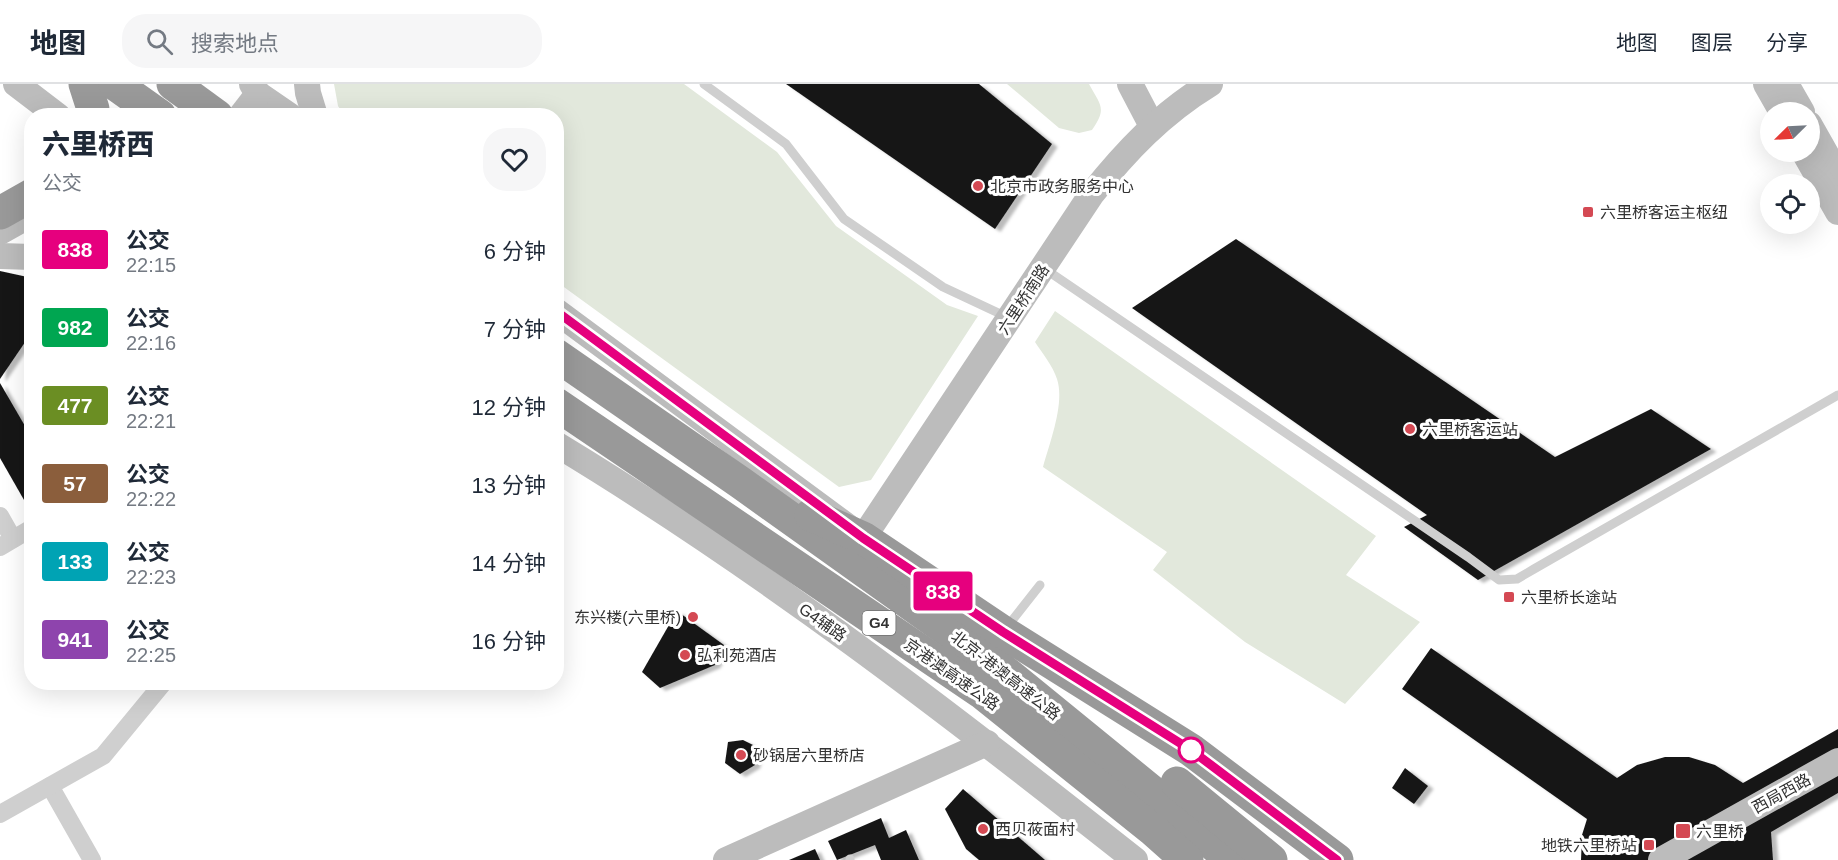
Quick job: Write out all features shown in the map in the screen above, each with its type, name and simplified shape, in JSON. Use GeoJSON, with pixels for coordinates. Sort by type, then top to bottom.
{"type":"FeatureCollection","features":[{"type":"Feature","properties":{"kind":"highway"},"geometry":{"type":"LineString","coordinates":[[85,84],[93,108]]}},
{"type":"Feature","properties":{"kind":"highway"},"geometry":{"type":"LineString","coordinates":[[115,84],[149,108]]}},
{"type":"Feature","properties":{"kind":"highway"},"geometry":{"type":"LineString","coordinates":[[174,84],[206,108]]}},
{"type":"Feature","properties":{"kind":"highway"},"geometry":{"type":"LineString","coordinates":[[215,84],[221,95],[247,102]]}},
{"type":"Feature","properties":{"kind":"highway"},"geometry":{"type":"LineString","coordinates":[[0,201],[24,188]]}},
{"type":"Feature","properties":{"kind":"highway"},"geometry":{"type":"LineString","coordinates":[[0,213],[24,200]]}},
{"type":"Feature","properties":{"kind":"highway","name":"G4"},"geometry":{"type":"LineString","coordinates":[[564,361],[741,483]]}},
{"type":"Feature","properties":{"kind":"highway","name":"京港澳高速公路"},"geometry":{"type":"LineString","coordinates":[[564,409],[981,692],[1187,860]]}},
{"type":"Feature","properties":{"kind":"highway"},"geometry":{"type":"LineString","coordinates":[[741,483],[863,538],[1003,632],[1191,750],[1337,860]]}},
{"type":"Feature","properties":{"kind":"highway","name":"北京-港澳高速公路"},"geometry":{"type":"LineString","coordinates":[[741,483],[999,667],[1172,807],[1231,860]]}},
{"type":"Feature","properties":{"kind":"highway"},"geometry":{"type":"LineString","coordinates":[[1003,632],[1069,695],[1271,860]]}},
{"type":"Feature","properties":{"kind":"street"},"geometry":{"type":"LineString","coordinates":[[16,84],[48,108]]}},
{"type":"Feature","properties":{"kind":"street"},"geometry":{"type":"LineString","coordinates":[[307,84],[313,108]]}},
{"type":"Feature","properties":{"kind":"street"},"geometry":{"type":"LineString","coordinates":[[1130,84],[1152,126]]}},
{"type":"Feature","properties":{"kind":"street","name":"六里桥南路"},"geometry":{"type":"LineString","coordinates":[[863,538],[1011,319],[1091,195],[1152,126],[1210,84]]}},
{"type":"Feature","properties":{"kind":"street"},"geometry":{"type":"LineString","coordinates":[[1766,84],[1776,102]]}},
{"type":"Feature","properties":{"kind":"street"},"geometry":{"type":"LineString","coordinates":[[1786,84],[1796,102]]}},
{"type":"Feature","properties":{"kind":"street"},"geometry":{"type":"LineString","coordinates":[[247,102],[265,108]]}},
{"type":"Feature","properties":{"kind":"street"},"geometry":{"type":"LineString","coordinates":[[1820,143],[1838,175]]}},
{"type":"Feature","properties":{"kind":"street"},"geometry":{"type":"LineString","coordinates":[[1810,162],[1838,212]]}},
{"type":"Feature","properties":{"kind":"street"},"geometry":{"type":"LineString","coordinates":[[0,232],[24,218]]}},
{"type":"Feature","properties":{"kind":"street"},"geometry":{"type":"LineString","coordinates":[[0,256],[24,257]]}},
{"type":"Feature","properties":{"kind":"street"},"geometry":{"type":"LineString","coordinates":[[564,317],[863,538]]}},
{"type":"Feature","properties":{"kind":"street","name":"G4辅路"},"geometry":{"type":"LineString","coordinates":[[564,449],[644,498],[844,636],[987,743],[1135,860]]}},
{"type":"Feature","properties":{"kind":"street"},"geometry":{"type":"LineString","coordinates":[[0,516],[6,543],[24,533]]}},
{"type":"Feature","properties":{"kind":"street"},"geometry":{"type":"LineString","coordinates":[[0,814],[103,756],[157,690]]}},
{"type":"Feature","properties":{"kind":"street"},"geometry":{"type":"LineString","coordinates":[[726,860],[987,743]]}},
{"type":"Feature","properties":{"kind":"street","name":"西局西路"},"geometry":{"type":"LineString","coordinates":[[1661,860],[1838,761]]}},
{"type":"Feature","properties":{"kind":"street","name":"西局西路"},"geometry":{"type":"LineString","coordinates":[[1696,860],[1838,782]]}},
{"type":"Feature","properties":{"kind":"street"},"geometry":{"type":"LineString","coordinates":[[50,786],[92,860]]}},
{"type":"Feature","properties":{"kind":"lane"},"geometry":{"type":"LineString","coordinates":[[704,84],[786,144],[844,219],[944,287],[1011,319]]}},
{"type":"Feature","properties":{"kind":"lane"},"geometry":{"type":"LineString","coordinates":[[1043,267],[1468,556],[1499,580],[1517,579],[1838,395]]}},
{"type":"Feature","properties":{"kind":"lane"},"geometry":{"type":"LineString","coordinates":[[1003,632],[1040,585]]}},
{"type":"Feature","properties":{"kind":"shaded area"},"geometry":{"type":"Polygon","coordinates":[[[334,84],[684,84],[777,152],[836,226],[947,305],[978,316],[871,480],[839,487],[564,287],[564,108],[339,108],[334,84]]]}},
{"type":"Feature","properties":{"kind":"shaded area"},"geometry":{"type":"Polygon","coordinates":[[[1007,84],[1089,84],[1101,107],[1100,117],[1092,130],[1079,133],[1059,128],[1007,84]]]}},
{"type":"Feature","properties":{"kind":"shaded area"},"geometry":{"type":"Polygon","coordinates":[[[1055,311],[1376,536],[1346,575],[1420,622],[1345,704],[1245,642],[1153,570],[1167,552],[1043,467],[1056,423],[1059,389],[1053,369],[1035,342],[1055,311]]]}},
{"type":"Feature","properties":{"kind":"building","name":"北京市政务服务中心"},"geometry":{"type":"Polygon","coordinates":[[[786,84],[979,84],[1052,144],[995,229],[786,84]]]}},
{"type":"Feature","properties":{"kind":"building","name":"六里桥客运站"},"geometry":{"type":"Polygon","coordinates":[[[1236,239],[1555,457],[1651,409],[1711,449],[1478,580],[1404,527],[1427,515],[1132,308],[1236,239]]]}},
{"type":"Feature","properties":{"kind":"building"},"geometry":{"type":"Polygon","coordinates":[[[0,271],[24,276],[24,344],[0,379],[0,271]]]}},
{"type":"Feature","properties":{"kind":"building"},"geometry":{"type":"Polygon","coordinates":[[[0,383],[24,424],[24,500],[0,458],[0,383]]]}},
{"type":"Feature","properties":{"kind":"building","name":"弘利苑酒店"},"geometry":{"type":"Polygon","coordinates":[[[677,611],[724,645],[715,665],[660,688],[642,672],[677,611]]]}},
{"type":"Feature","properties":{"kind":"building"},"geometry":{"type":"Polygon","coordinates":[[[1431,648],[1617,778],[1637,765],[1665,757],[1689,757],[1715,765],[1743,783],[1838,729],[1838,793],[1771,832],[1773,860],[1581,860],[1582,835],[1587,819],[1402,689],[1431,648]]]}},
{"type":"Feature","properties":{"kind":"building","name":"砂锅居六里桥店"},"geometry":{"type":"Polygon","coordinates":[[[743,740],[757,747],[755,765],[740,774],[725,763],[728,742],[743,740]]]}},
{"type":"Feature","properties":{"kind":"building"},"geometry":{"type":"Polygon","coordinates":[[[1405,768],[1428,786],[1414,804],[1392,788],[1405,768]]]}},
{"type":"Feature","properties":{"kind":"building","name":"西贝莜面村"},"geometry":{"type":"Polygon","coordinates":[[[963,789],[1045,860],[979,860],[966,849],[945,809],[963,789]]]}},
{"type":"Feature","properties":{"kind":"building"},"geometry":{"type":"Polygon","coordinates":[[[881,818],[889,838],[906,830],[919,860],[881,860],[875,845],[837,860],[828,841],[881,818]]]}},
{"type":"Feature","properties":{"kind":"building"},"geometry":{"type":"Polygon","coordinates":[[[815,849],[820,860],[789,860],[815,849]]]}},
{"type":"Feature","properties":{"kind":"bus line","name":"838"},"geometry":{"type":"LineString","coordinates":[[564,317],[863,538],[1003,632],[1191,750],[1337,860]]}},
{"type":"Feature","properties":{"kind":"place","name":"北京市政务服务中心"},"geometry":{"type":"Point","coordinates":[978,186]}},
{"type":"Feature","properties":{"kind":"place","name":"六里桥客运主枢纽"},"geometry":{"type":"Point","coordinates":[1588,212]}},
{"type":"Feature","properties":{"kind":"place","name":"六里桥客运站"},"geometry":{"type":"Point","coordinates":[1410,429]}},
{"type":"Feature","properties":{"kind":"place","name":"六里桥长途站"},"geometry":{"type":"Point","coordinates":[1509,597]}},
{"type":"Feature","properties":{"kind":"place","name":"东兴楼(六里桥)"},"geometry":{"type":"Point","coordinates":[693,617]}},
{"type":"Feature","properties":{"kind":"place","name":"弘利苑酒店"},"geometry":{"type":"Point","coordinates":[685,655]}},
{"type":"Feature","properties":{"kind":"place","name":"砂锅居六里桥店"},"geometry":{"type":"Point","coordinates":[741,755]}},
{"type":"Feature","properties":{"kind":"place","name":"西贝莜面村"},"geometry":{"type":"Point","coordinates":[983,829]}},
{"type":"Feature","properties":{"kind":"place","name":"六里桥"},"geometry":{"type":"Point","coordinates":[1683,831]}},
{"type":"Feature","properties":{"kind":"place","name":"地铁六里桥站"},"geometry":{"type":"Point","coordinates":[1649,845]}}]}
